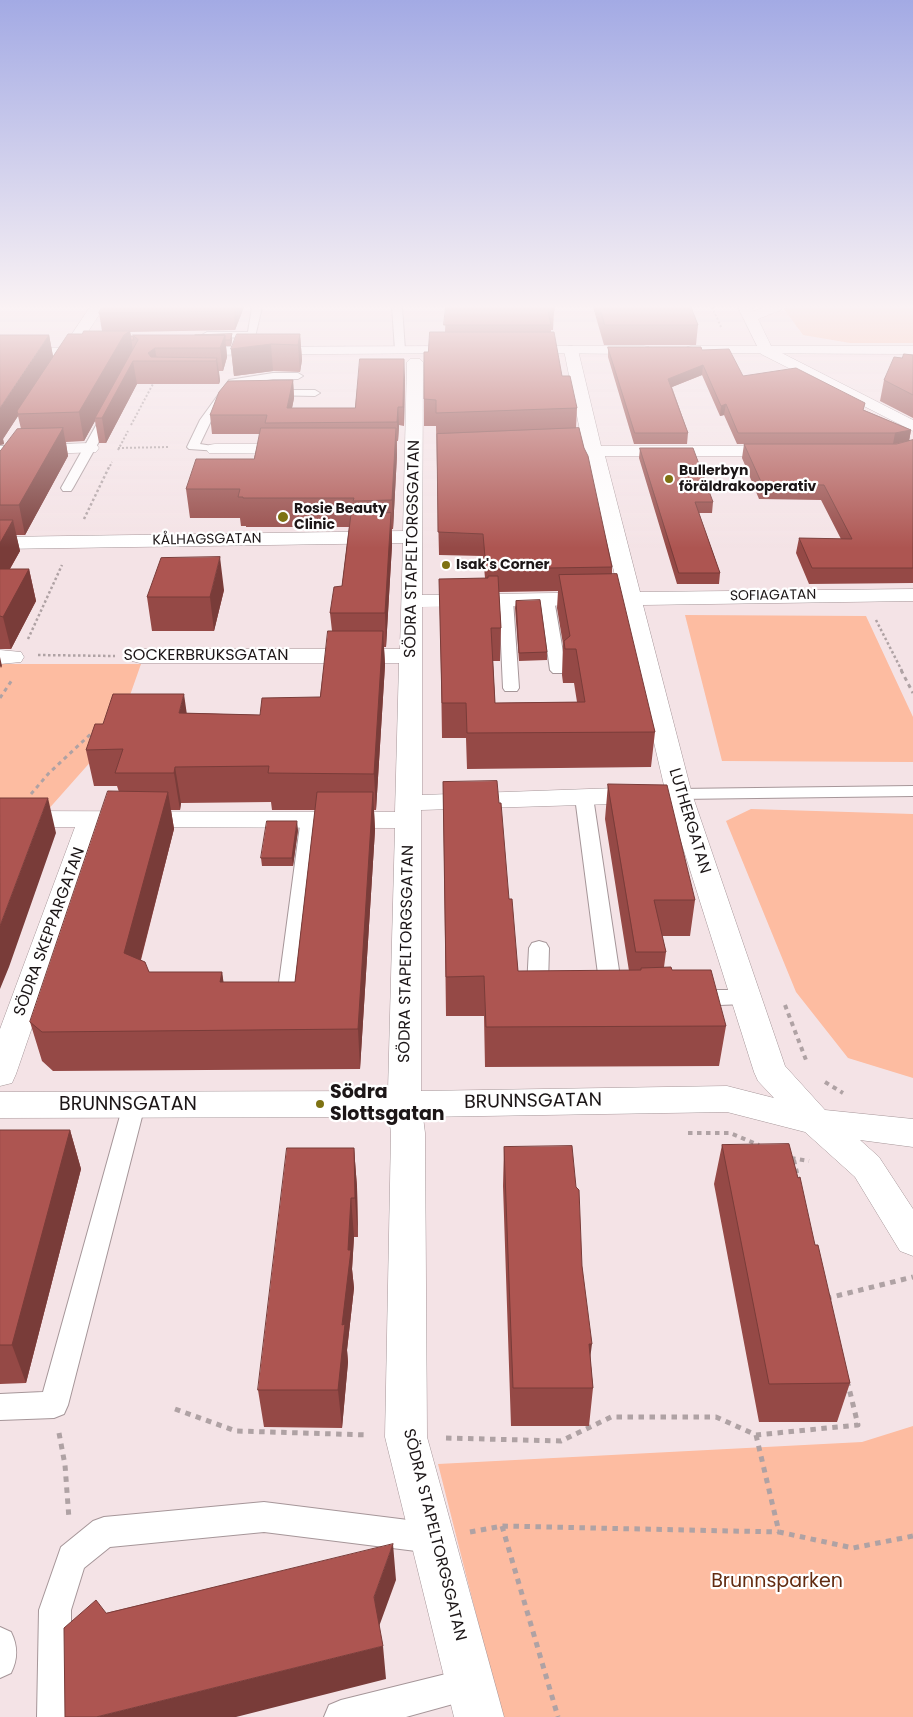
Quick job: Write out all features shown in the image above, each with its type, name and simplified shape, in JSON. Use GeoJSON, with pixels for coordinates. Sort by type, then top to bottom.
{"type":"FeatureCollection","features":[{"type":"Feature","properties":{"kind":"street","name":"SÖDRA STAPELTORGSGATAN"},"geometry":{"type":"LineString","coordinates":[[415,387],[404,1104],[408,1133],[406,1436],[474,1700]]}},
{"type":"Feature","properties":{"kind":"street","name":"LUTHERGATAN"},"geometry":{"type":"LineString","coordinates":[[577,387],[586,444],[632,597],[679,794],[770,1072],[816,1122],[867,1167],[913,1240]]}},
{"type":"Feature","properties":{"kind":"street"},"geometry":{"type":"LineString","coordinates":[[837,387],[913,426]]}},
{"type":"Feature","properties":{"kind":"street"},"geometry":{"type":"LineString","coordinates":[[18,432],[7,456],[90,448]]}},
{"type":"Feature","properties":{"kind":"street"},"geometry":{"type":"LineString","coordinates":[[586,444],[794,451]]}},
{"type":"Feature","properties":{"kind":"street"},"geometry":{"type":"LineString","coordinates":[[215,449],[315,448]]}},
{"type":"Feature","properties":{"kind":"street","name":"KÅLHAGSGATAN"},"geometry":{"type":"LineString","coordinates":[[0,543],[413,537]]}},
{"type":"Feature","properties":{"kind":"street","name":"SOFIAGATAN"},"geometry":{"type":"LineString","coordinates":[[412,601],[862,594],[913,595]]}},
{"type":"Feature","properties":{"kind":"street","name":"SOCKERBRUKSGATAN"},"geometry":{"type":"LineString","coordinates":[[140,656],[411,656]]}},
{"type":"Feature","properties":{"kind":"street"},"geometry":{"type":"LineString","coordinates":[[4,819],[310,818],[392,820],[409,811],[584,797],[679,794]]}},
{"type":"Feature","properties":{"kind":"street","name":"SÖDRA SKEPPARGATAN"},"geometry":{"type":"LineString","coordinates":[[0,1074],[91,818]]}},
{"type":"Feature","properties":{"kind":"street","name":"BRUNNSGATAN"},"geometry":{"type":"LineString","coordinates":[[0,1105],[404,1104],[727,1098],[816,1122],[913,1133]]}},
{"type":"Feature","properties":{"kind":"lane"},"geometry":{"type":"LineString","coordinates":[[215,449],[193,448],[204,421],[231,394],[230,387]]}},
{"type":"Feature","properties":{"kind":"lane"},"geometry":{"type":"LineString","coordinates":[[256,394],[315,393]]}},
{"type":"Feature","properties":{"kind":"lane"},"geometry":{"type":"LineString","coordinates":[[67,488],[113,405]]}},
{"type":"Feature","properties":{"kind":"lane"},"geometry":{"type":"LineString","coordinates":[[547,599],[558,670]]}},
{"type":"Feature","properties":{"kind":"lane"},"geometry":{"type":"LineString","coordinates":[[506,600],[511,688]]}},
{"type":"Feature","properties":{"kind":"lane"},"geometry":{"type":"LineString","coordinates":[[679,794],[913,791]]}},
{"type":"Feature","properties":{"kind":"lane"},"geometry":{"type":"LineString","coordinates":[[584,797],[612,998]]}},
{"type":"Feature","properties":{"kind":"lane"},"geometry":{"type":"LineString","coordinates":[[287,1008],[310,818]]}},
{"type":"Feature","properties":{"kind":"lane"},"geometry":{"type":"LineString","coordinates":[[538,948],[537,987],[550,998],[559,998]]}},
{"type":"Feature","properties":{"kind":"lane"},"geometry":{"type":"LineString","coordinates":[[679,998],[745,997]]}},
{"type":"Feature","properties":{"kind":"lane"},"geometry":{"type":"LineString","coordinates":[[0,1407],[54,1405],[134,1105]]}},
{"type":"Feature","properties":{"kind":"lane"},"geometry":{"type":"LineString","coordinates":[[54,1717],[55,1610],[72,1558],[104,1532],[264,1517],[432,1538]]}},
{"type":"Feature","properties":{"kind":"lane"},"geometry":{"type":"LineString","coordinates":[[0,1643],[0,1662]]}},
{"type":"Feature","properties":{"kind":"lane"},"geometry":{"type":"LineString","coordinates":[[341,1717],[474,1700]]}},
{"type":"Feature","properties":{"kind":"path"},"geometry":{"type":"LineString","coordinates":[[90,448],[193,448]]}},
{"type":"Feature","properties":{"kind":"path"},"geometry":{"type":"LineString","coordinates":[[0,698],[11,682],[11,656],[73,541]]}},
{"type":"Feature","properties":{"kind":"path"},"geometry":{"type":"LineString","coordinates":[[862,594],[913,693]]}},
{"type":"Feature","properties":{"kind":"path","name":"SOCKERBRUKSGATAN"},"geometry":{"type":"LineString","coordinates":[[11,656],[140,656]]}},
{"type":"Feature","properties":{"kind":"path"},"geometry":{"type":"LineString","coordinates":[[4,819],[93,731],[102,726]]}},
{"type":"Feature","properties":{"kind":"path"},"geometry":{"type":"LineString","coordinates":[[794,1160],[801,1188]]}},
{"type":"Feature","properties":{"kind":"path"},"geometry":{"type":"LineString","coordinates":[[828,1298],[913,1277]]}},
{"type":"Feature","properties":{"kind":"path"},"geometry":{"type":"LineString","coordinates":[[826,1289],[830,1308]]}},
{"type":"Feature","properties":{"kind":"path"},"geometry":{"type":"LineString","coordinates":[[175,1409],[236,1431],[561,1441],[611,1417],[716,1417],[756,1435],[858,1425],[846,1376]]}},
{"type":"Feature","properties":{"kind":"path"},"geometry":{"type":"LineString","coordinates":[[54,1405],[65,1465],[72,1558]]}},
{"type":"Feature","properties":{"kind":"path"},"geometry":{"type":"LineString","coordinates":[[756,1435],[779,1532]]}},
{"type":"Feature","properties":{"kind":"path"},"geometry":{"type":"LineString","coordinates":[[502,1526],[558,1717]]}},
{"type":"Feature","properties":{"kind":"path"},"geometry":{"type":"LineString","coordinates":[[432,1538],[502,1526],[779,1532],[853,1548],[913,1536]]}},
{"type":"Feature","properties":{"kind":"green space"},"geometry":{"type":"Polygon","coordinates":[[[685,615],[866,616],[913,717],[913,762],[722,761],[685,615]]]}},
{"type":"Feature","properties":{"kind":"green space"},"geometry":{"type":"Polygon","coordinates":[[[0,664],[141,664],[117,732],[46,812],[0,815],[0,664]]]}},
{"type":"Feature","properties":{"kind":"green space"},"geometry":{"type":"Polygon","coordinates":[[[751,809],[913,814],[913,1078],[848,1058],[796,992],[726,821],[751,809]]]}},
{"type":"Feature","properties":{"kind":"green space","name":"Brunnsparken"},"geometry":{"type":"Polygon","coordinates":[[[913,1426],[913,1717],[502,1717],[438,1464],[862,1442],[913,1426]]]}},
{"type":"Feature","properties":{"kind":"building"},"geometry":{"type":"Polygon","coordinates":[[[0,387],[14,387],[0,408],[0,387]]]}},
{"type":"Feature","properties":{"kind":"building"},"geometry":{"type":"Polygon","coordinates":[[[33,387],[94,387],[79,412],[18,414],[17,411],[33,387]]]}},
{"type":"Feature","properties":{"kind":"building"},"geometry":{"type":"Polygon","coordinates":[[[112,387],[119,387],[102,418],[95,418],[112,387]]]}},
{"type":"Feature","properties":{"kind":"building"},"geometry":{"type":"Polygon","coordinates":[[[223,387],[291,387],[287,408],[355,408],[357,387],[403,387],[403,407],[398,407],[397,422],[265,423],[267,415],[210,415],[219,392],[223,387]]]}},
{"type":"Feature","properties":{"kind":"building"},"geometry":{"type":"Polygon","coordinates":[[[424,387],[572,387],[577,408],[436,413],[436,400],[424,399],[424,387]]]}},
{"type":"Feature","properties":{"kind":"building"},"geometry":{"type":"Polygon","coordinates":[[[621,387],[671,387],[688,433],[635,433],[621,387]]]}},
{"type":"Feature","properties":{"kind":"building"},"geometry":{"type":"Polygon","coordinates":[[[713,387],[834,387],[865,403],[863,410],[911,430],[895,433],[738,433],[726,404],[721,406],[713,387]]]}},
{"type":"Feature","properties":{"kind":"building"},"geometry":{"type":"Polygon","coordinates":[[[898,387],[913,387],[913,395],[898,387]]]}},
{"type":"Feature","properties":{"kind":"building"},"geometry":{"type":"Polygon","coordinates":[[[63,428],[19,505],[0,505],[0,451],[17,429],[63,428]]]}},
{"type":"Feature","properties":{"kind":"building"},"geometry":{"type":"Polygon","coordinates":[[[261,428],[396,428],[392,500],[353,501],[354,498],[243,498],[238,497],[240,489],[186,489],[196,459],[254,459],[261,428]]]}},
{"type":"Feature","properties":{"kind":"building"},"geometry":{"type":"Polygon","coordinates":[[[579,428],[588,456],[612,567],[486,569],[483,534],[438,532],[437,434],[579,428]]]}},
{"type":"Feature","properties":{"kind":"building"},"geometry":{"type":"Polygon","coordinates":[[[913,440],[913,568],[812,568],[799,538],[852,539],[824,485],[762,484],[744,444],[896,444],[913,440]]]}},
{"type":"Feature","properties":{"kind":"building"},"geometry":{"type":"Polygon","coordinates":[[[640,448],[693,448],[713,502],[695,502],[720,573],[679,573],[640,448]]]}},
{"type":"Feature","properties":{"kind":"building"},"geometry":{"type":"Polygon","coordinates":[[[391,513],[385,613],[330,613],[334,587],[342,586],[351,514],[391,513]]]}},
{"type":"Feature","properties":{"kind":"building"},"geometry":{"type":"Polygon","coordinates":[[[0,520],[13,520],[0,543],[0,520]]]}},
{"type":"Feature","properties":{"kind":"building"},"geometry":{"type":"Polygon","coordinates":[[[220,557],[210,597],[147,597],[161,558],[220,557]]]}},
{"type":"Feature","properties":{"kind":"building"},"geometry":{"type":"Polygon","coordinates":[[[0,569],[29,569],[3,617],[0,616],[0,569]]]}},
{"type":"Feature","properties":{"kind":"building"},"geometry":{"type":"Polygon","coordinates":[[[617,574],[655,732],[467,733],[466,703],[442,703],[439,579],[498,576],[501,628],[491,628],[495,703],[585,702],[576,649],[565,649],[564,641],[570,636],[559,575],[617,574]]]}},
{"type":"Feature","properties":{"kind":"building"},"geometry":{"type":"Polygon","coordinates":[[[540,600],[547,652],[519,653],[516,601],[540,600]]]}},
{"type":"Feature","properties":{"kind":"building"},"geometry":{"type":"Polygon","coordinates":[[[328,631],[383,631],[374,774],[268,773],[269,766],[175,767],[174,773],[115,773],[123,749],[86,750],[95,724],[103,724],[113,694],[184,694],[179,713],[260,715],[262,698],[320,697],[328,631]]]}},
{"type":"Feature","properties":{"kind":"building"},"geometry":{"type":"Polygon","coordinates":[[[497,781],[499,803],[501,803],[509,899],[512,899],[518,971],[641,970],[641,968],[671,967],[672,970],[711,970],[726,1026],[486,1027],[484,976],[446,977],[443,782],[497,781]]]}},
{"type":"Feature","properties":{"kind":"building"},"geometry":{"type":"Polygon","coordinates":[[[608,784],[667,785],[695,900],[654,900],[666,952],[636,952],[608,784]]]}},
{"type":"Feature","properties":{"kind":"building"},"geometry":{"type":"Polygon","coordinates":[[[108,791],[168,792],[124,953],[145,962],[149,972],[222,972],[220,982],[295,982],[317,792],[373,792],[358,1029],[42,1032],[30,1022],[108,791]]]}},
{"type":"Feature","properties":{"kind":"building"},"geometry":{"type":"Polygon","coordinates":[[[0,798],[48,798],[0,926],[0,798]]]}},
{"type":"Feature","properties":{"kind":"building"},"geometry":{"type":"Polygon","coordinates":[[[267,821],[297,821],[292,858],[261,858],[267,821]]]}},
{"type":"Feature","properties":{"kind":"building"},"geometry":{"type":"Polygon","coordinates":[[[0,1130],[70,1130],[12,1345],[0,1345],[0,1130]]]}},
{"type":"Feature","properties":{"kind":"building"},"geometry":{"type":"Polygon","coordinates":[[[789,1144],[798,1178],[800,1177],[815,1245],[818,1245],[850,1383],[769,1384],[722,1145],[789,1144]]]}},
{"type":"Feature","properties":{"kind":"building"},"geometry":{"type":"Polygon","coordinates":[[[572,1146],[576,1187],[579,1190],[582,1266],[592,1344],[589,1344],[593,1388],[513,1388],[504,1147],[572,1146]]]}},
{"type":"Feature","properties":{"kind":"building"},"geometry":{"type":"Polygon","coordinates":[[[287,1148],[354,1148],[355,1198],[351,1198],[348,1250],[351,1250],[342,1325],[345,1324],[338,1390],[258,1390],[287,1148]]]}},
{"type":"Feature","properties":{"kind":"building"},"geometry":{"type":"Polygon","coordinates":[[[393,1544],[374,1597],[383,1646],[96,1717],[65,1717],[64,1628],[96,1600],[106,1613],[393,1544]]]}},
{"type":"Feature","properties":{"kind":"place","name":"Bullerbyn föräldrakooperativ"},"geometry":{"type":"Point","coordinates":[669,479]}},
{"type":"Feature","properties":{"kind":"place","name":"Rosie Beauty Clinic"},"geometry":{"type":"Point","coordinates":[283,517]}},
{"type":"Feature","properties":{"kind":"place","name":"Isak's Corner"},"geometry":{"type":"Point","coordinates":[446,565]}},
{"type":"Feature","properties":{"kind":"place","name":"Södra Slottsgatan"},"geometry":{"type":"Point","coordinates":[320,1104]}}]}
